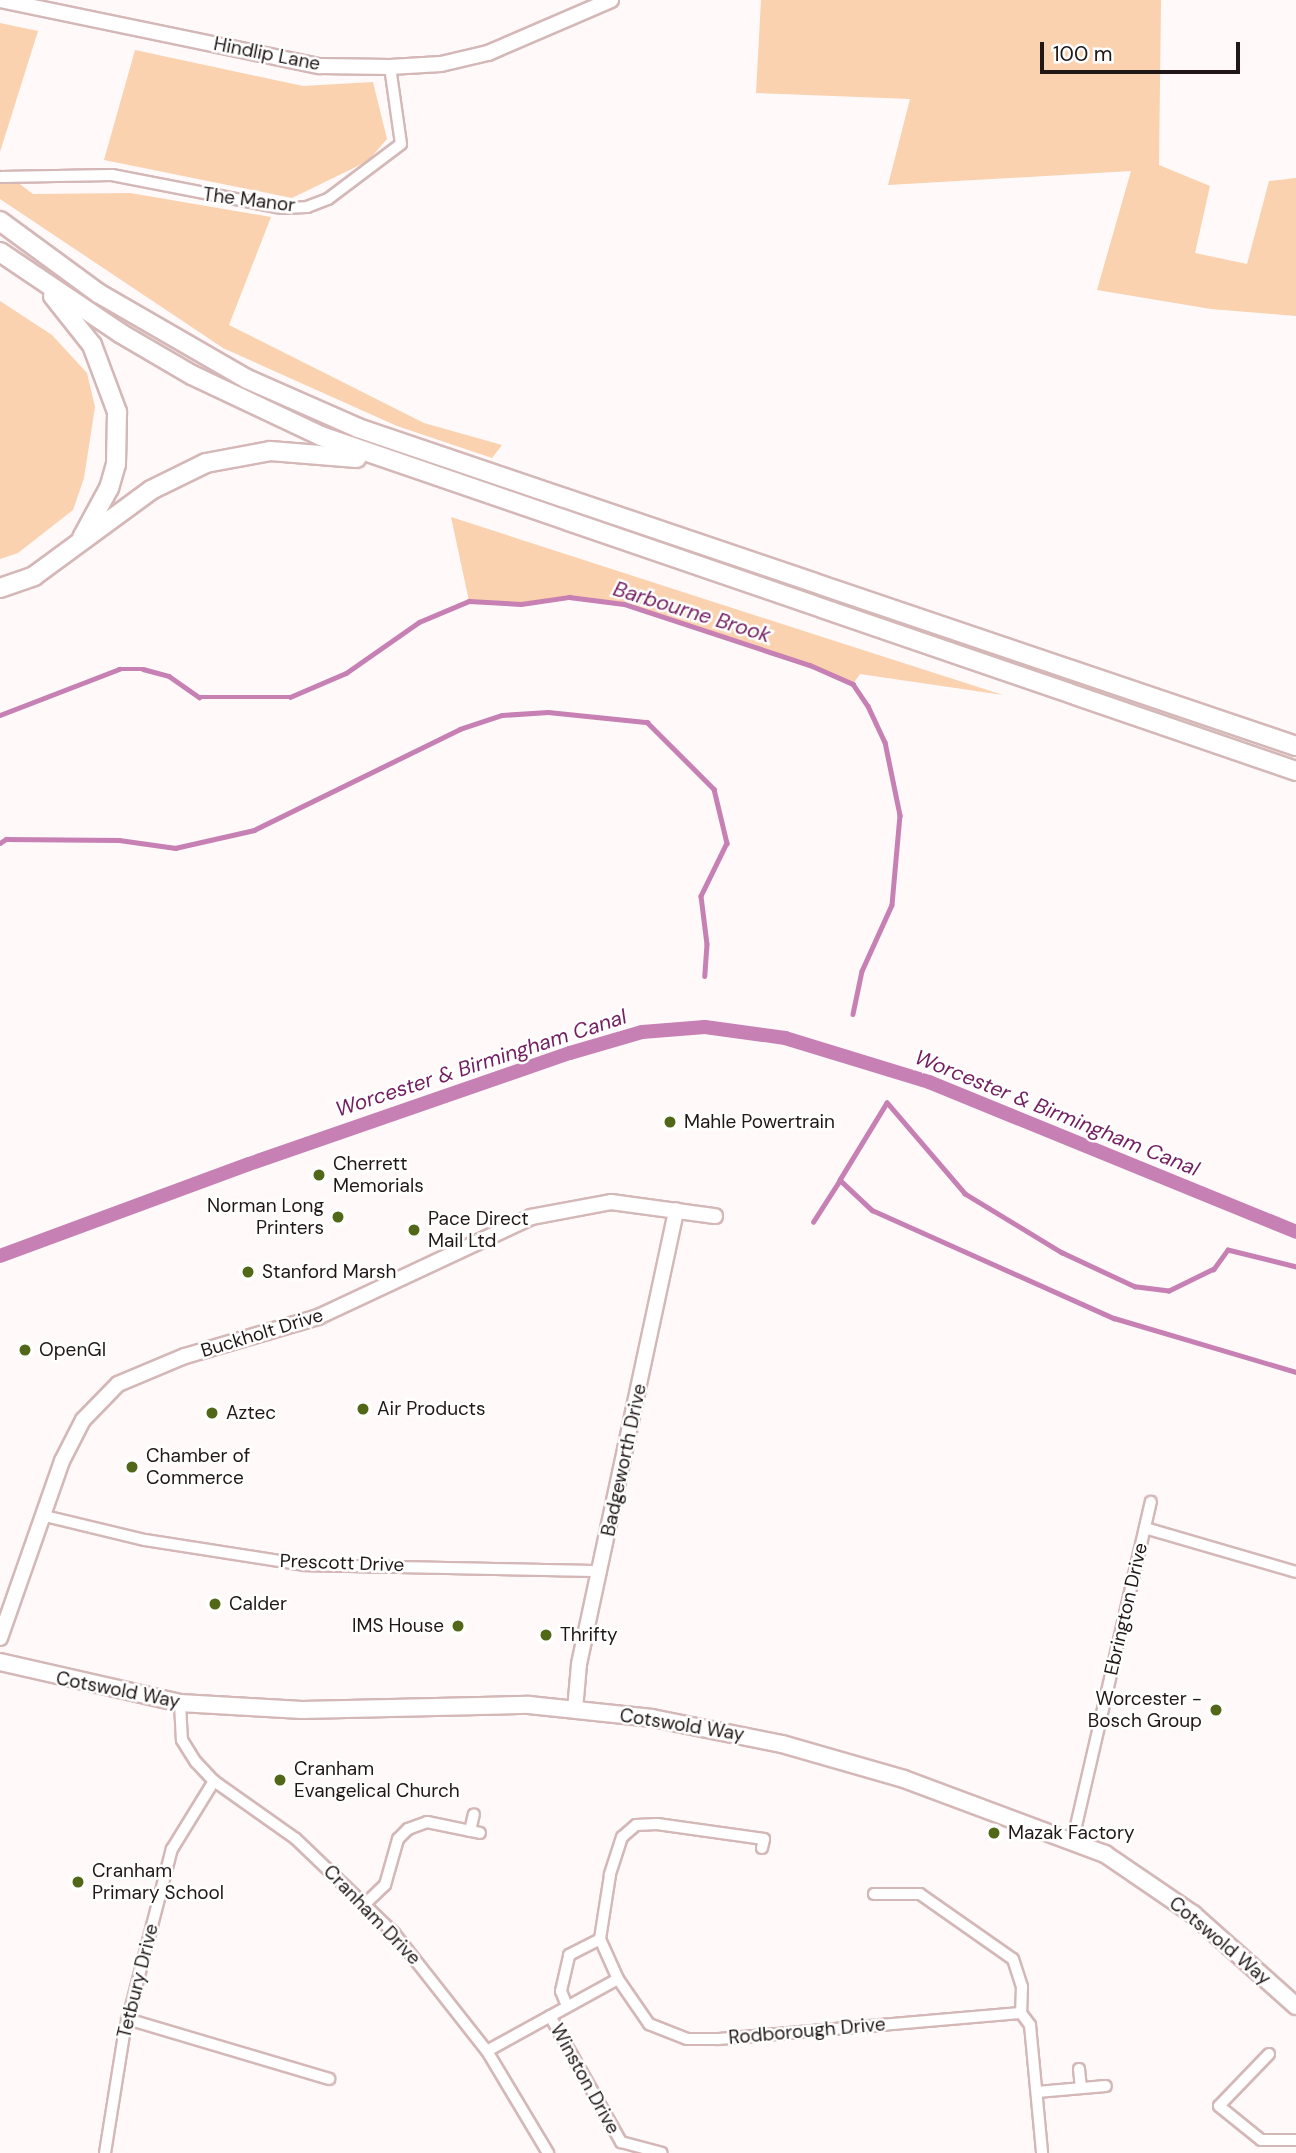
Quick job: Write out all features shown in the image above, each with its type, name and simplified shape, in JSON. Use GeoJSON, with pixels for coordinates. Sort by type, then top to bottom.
{"type":"FeatureCollection","features":[{"type":"Feature","properties":{"kind":"highway"},"geometry":{"type":"LineString","coordinates":[[0,221],[98,293],[247,379],[358,428],[1296,746]]}},
{"type":"Feature","properties":{"kind":"highway"},"geometry":{"type":"LineString","coordinates":[[0,252],[120,333],[214,386],[390,462],[1296,771]]}},
{"type":"Feature","properties":{"kind":"highway"},"geometry":{"type":"LineString","coordinates":[[40,280],[92,345],[117,412],[119,438],[113,476],[76,547]]}},
{"type":"Feature","properties":{"kind":"highway"},"geometry":{"type":"LineString","coordinates":[[0,588],[34,576],[151,490],[216,460],[302,450],[390,462]]}},
{"type":"Feature","properties":{"kind":"main road","name":"Cotswold Way"},"geometry":{"type":"LineString","coordinates":[[0,1662],[180,1703],[302,1710],[529,1705],[652,1718],[782,1744],[904,1779],[1073,1839],[1105,1854],[1192,1914],[1296,2006]]}},
{"type":"Feature","properties":{"kind":"street","name":"Hindlip Lane"},"geometry":{"type":"LineString","coordinates":[[0,0],[320,66],[390,67],[441,64],[488,52],[611,0]]}},
{"type":"Feature","properties":{"kind":"street","name":"The Manor"},"geometry":{"type":"LineString","coordinates":[[1,177],[112,175],[282,208],[307,207],[328,199],[401,144],[404,137],[390,67]]}},
{"type":"Feature","properties":{"kind":"street","name":"Buckholt Drive"},"geometry":{"type":"LineString","coordinates":[[0,1638],[62,1461],[83,1419],[118,1384],[185,1356],[318,1317],[531,1217],[611,1202],[715,1216]]}},
{"type":"Feature","properties":{"kind":"street","name":"Badgeworth Drive"},"geometry":{"type":"LineString","coordinates":[[575,1710],[579,1664],[676,1210]]}},
{"type":"Feature","properties":{"kind":"street","name":"Ebrington Drive"},"geometry":{"type":"LineString","coordinates":[[1073,1839],[1151,1502]]}},
{"type":"Feature","properties":{"kind":"street","name":"Prescott Drive"},"geometry":{"type":"LineString","coordinates":[[44,1516],[145,1540],[305,1565],[601,1571]]}},
{"type":"Feature","properties":{"kind":"street"},"geometry":{"type":"LineString","coordinates":[[1145,1528],[1296,1572]]}},
{"type":"Feature","properties":{"kind":"street","name":"Cranham Drive"},"geometry":{"type":"LineString","coordinates":[[180,1703],[181,1741],[214,1781],[296,1839],[365,1904],[430,1975],[487,2051],[548,2153]]}},
{"type":"Feature","properties":{"kind":"street","name":"Tetbury Drive"},"geometry":{"type":"LineString","coordinates":[[105,2153],[127,2019],[172,1849],[214,1781]]}},
{"type":"Feature","properties":{"kind":"street"},"geometry":{"type":"LineString","coordinates":[[365,1904],[385,1885],[398,1839],[408,1829],[427,1822],[475,1832],[474,1814]]}},
{"type":"Feature","properties":{"kind":"street"},"geometry":{"type":"LineString","coordinates":[[567,2006],[561,1991],[569,1955],[600,1939],[610,1875],[622,1837],[636,1825],[657,1824],[764,1839],[762,1848]]}},
{"type":"Feature","properties":{"kind":"street"},"geometry":{"type":"LineString","coordinates":[[874,1894],[920,1894],[1013,1959],[1022,1987],[1021,2013],[1030,2025],[1042,2153]]}},
{"type":"Feature","properties":{"kind":"street","name":"Rodborough Drive"},"geometry":{"type":"LineString","coordinates":[[600,1939],[618,1979],[649,2024],[687,2039],[1021,2013]]}},
{"type":"Feature","properties":{"kind":"street"},"geometry":{"type":"LineString","coordinates":[[487,2051],[618,1979]]}},
{"type":"Feature","properties":{"kind":"street","name":"Winston Drive"},"geometry":{"type":"LineString","coordinates":[[550,2016],[621,2142],[662,2153]]}},
{"type":"Feature","properties":{"kind":"street"},"geometry":{"type":"LineString","coordinates":[[127,2019],[329,2079]]}},
{"type":"Feature","properties":{"kind":"street"},"geometry":{"type":"LineString","coordinates":[[1269,2054],[1219,2106],[1262,2140],[1296,2140]]}},
{"type":"Feature","properties":{"kind":"street"},"geometry":{"type":"LineString","coordinates":[[1079,2068],[1081,2088]]}},
{"type":"Feature","properties":{"kind":"street"},"geometry":{"type":"LineString","coordinates":[[1037,2092],[1106,2086]]}},
{"type":"Feature","properties":{"kind":"shaded area"},"geometry":{"type":"Polygon","coordinates":[[[761,0],[1161,0],[1159,165],[1210,186],[1195,253],[1247,264],[1269,181],[1296,178],[1296,316],[1211,309],[1097,290],[1131,171],[888,185],[910,99],[756,93],[761,0]]]}},
{"type":"Feature","properties":{"kind":"shaded area"},"geometry":{"type":"Polygon","coordinates":[[[0,23],[38,31],[0,152],[0,23]]]}},
{"type":"Feature","properties":{"kind":"shaded area"},"geometry":{"type":"Polygon","coordinates":[[[135,50],[303,86],[373,82],[387,139],[368,161],[292,198],[104,160],[135,50]]]}},
{"type":"Feature","properties":{"kind":"shaded area"},"geometry":{"type":"Polygon","coordinates":[[[0,169],[33,194],[130,193],[271,217],[229,325],[424,423],[502,445],[492,458],[397,426],[223,348],[0,199],[0,169]]]}},
{"type":"Feature","properties":{"kind":"shaded area"},"geometry":{"type":"Polygon","coordinates":[[[0,301],[52,335],[87,373],[95,407],[84,478],[73,510],[18,553],[0,559],[0,301]]]}},
{"type":"Feature","properties":{"kind":"shaded area"},"geometry":{"type":"Polygon","coordinates":[[[451,517],[1003,695],[860,674],[853,684],[810,665],[624,604],[569,597],[521,604],[469,601],[451,517]]]}},
{"type":"Feature","properties":{"kind":"waterway","name":"Barbourne Brook"},"geometry":{"type":"LineString","coordinates":[[0,715],[119,669],[143,669],[169,676],[199,697],[290,697],[346,673],[419,622],[469,601],[521,604],[569,597],[624,604],[810,665],[853,684],[868,706],[885,742],[900,815],[892,905],[862,971],[853,1014]]}},
{"type":"Feature","properties":{"kind":"waterway"},"geometry":{"type":"LineString","coordinates":[[0,843],[6,839],[119,840],[175,848],[254,830],[460,729],[502,715],[548,712],[647,722],[714,789],[727,843],[701,896],[707,944],[705,976]]}},
{"type":"Feature","properties":{"kind":"waterway","name":"Worcester & Birmingham Canal"},"geometry":{"type":"LineString","coordinates":[[0,1256],[249,1164],[570,1053],[642,1032],[705,1027],[785,1038],[929,1082],[1296,1232]]}},
{"type":"Feature","properties":{"kind":"waterway"},"geometry":{"type":"LineString","coordinates":[[1296,1267],[1228,1250],[1214,1269],[1169,1291],[1135,1287],[1062,1253],[965,1194],[887,1103],[840,1180],[872,1210],[1114,1318],[1296,1372]]}},
{"type":"Feature","properties":{"kind":"waterway"},"geometry":{"type":"LineString","coordinates":[[813,1222],[840,1180]]}},
{"type":"Feature","properties":{"kind":"place","name":"Mahle Powertrain"},"geometry":{"type":"Point","coordinates":[670,1122]}},
{"type":"Feature","properties":{"kind":"place","name":"Cherrett Memorials"},"geometry":{"type":"Point","coordinates":[319,1175]}},
{"type":"Feature","properties":{"kind":"place","name":"Norman Long Printers"},"geometry":{"type":"Point","coordinates":[338,1217]}},
{"type":"Feature","properties":{"kind":"place","name":"Pace Direct Mail Ltd"},"geometry":{"type":"Point","coordinates":[414,1230]}},
{"type":"Feature","properties":{"kind":"place","name":"Stanford Marsh"},"geometry":{"type":"Point","coordinates":[248,1272]}},
{"type":"Feature","properties":{"kind":"place","name":"OpenGI"},"geometry":{"type":"Point","coordinates":[25,1350]}},
{"type":"Feature","properties":{"kind":"place","name":"Air Products"},"geometry":{"type":"Point","coordinates":[363,1409]}},
{"type":"Feature","properties":{"kind":"place","name":"Aztec"},"geometry":{"type":"Point","coordinates":[212,1413]}},
{"type":"Feature","properties":{"kind":"place","name":"Chamber of Commerce"},"geometry":{"type":"Point","coordinates":[132,1467]}},
{"type":"Feature","properties":{"kind":"place","name":"Calder"},"geometry":{"type":"Point","coordinates":[215,1604]}},
{"type":"Feature","properties":{"kind":"place","name":"IMS House"},"geometry":{"type":"Point","coordinates":[458,1626]}},
{"type":"Feature","properties":{"kind":"place","name":"Thrifty"},"geometry":{"type":"Point","coordinates":[546,1635]}},
{"type":"Feature","properties":{"kind":"place","name":"Worcester - Bosch Group"},"geometry":{"type":"Point","coordinates":[1216,1710]}},
{"type":"Feature","properties":{"kind":"place","name":"Cranham Evangelical Church"},"geometry":{"type":"Point","coordinates":[280,1780]}},
{"type":"Feature","properties":{"kind":"place","name":"Mazak Factory"},"geometry":{"type":"Point","coordinates":[994,1833]}},
{"type":"Feature","properties":{"kind":"place","name":"Cranham Primary School"},"geometry":{"type":"Point","coordinates":[78,1882]}}]}
